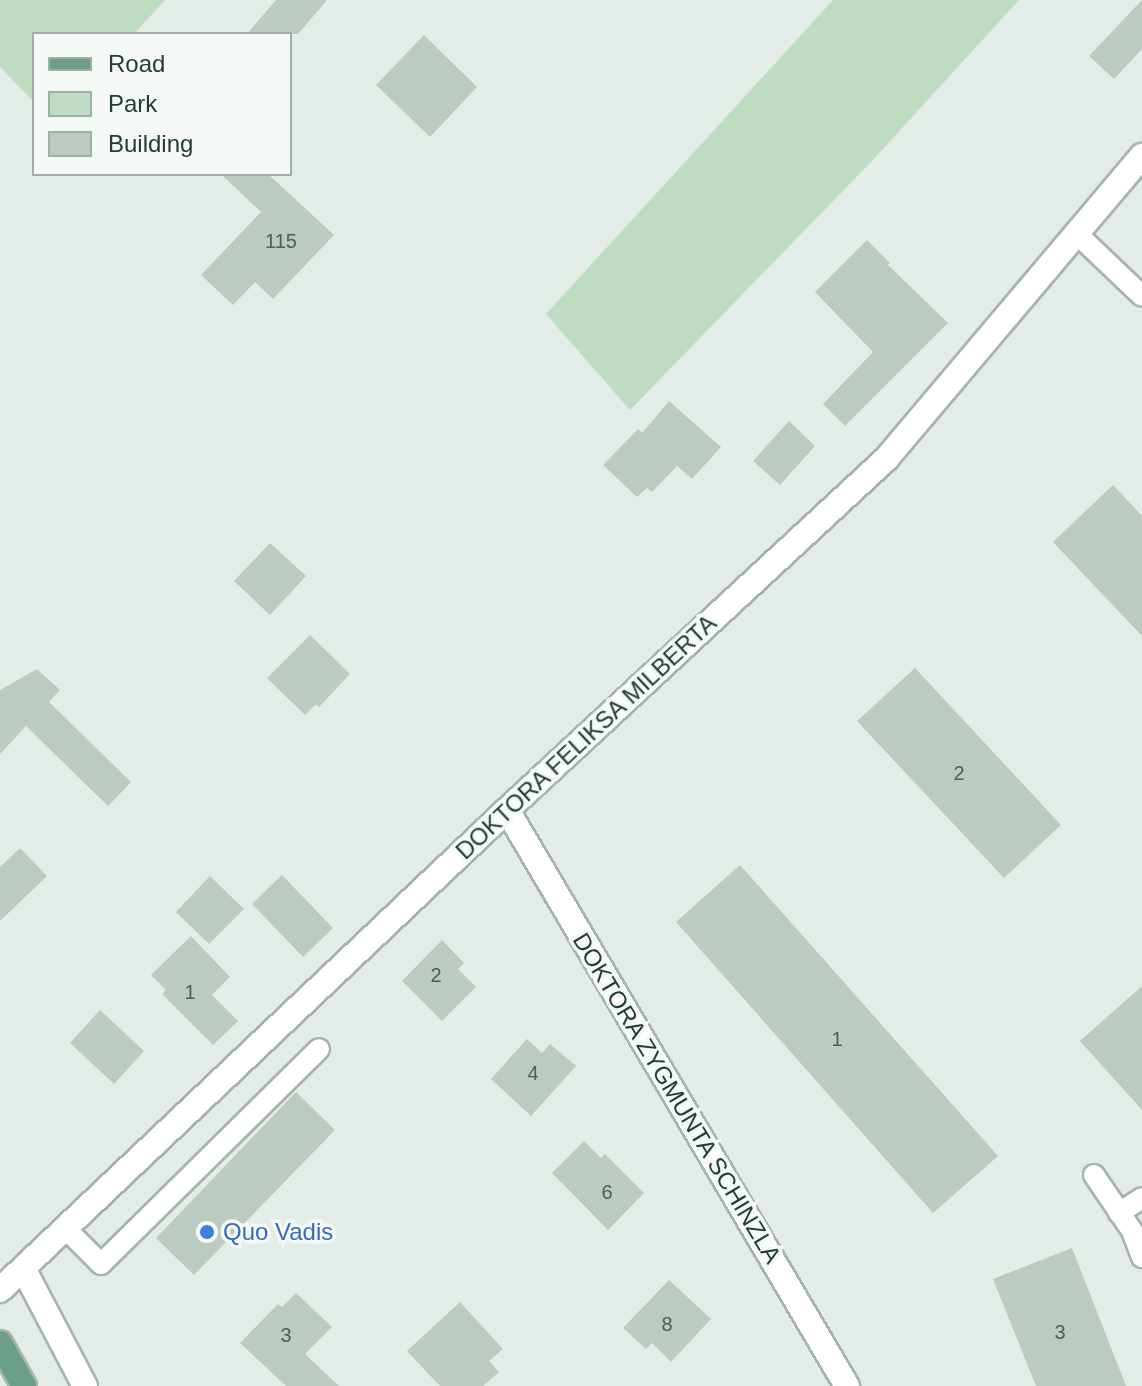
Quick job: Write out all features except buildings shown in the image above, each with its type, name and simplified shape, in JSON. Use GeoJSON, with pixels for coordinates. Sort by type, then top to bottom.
{"type":"FeatureCollection","features":[{"type":"Feature","properties":{"kind":"main road"},"geometry":{"type":"LineString","coordinates":[[0,1343],[24,1386]]}},
{"type":"Feature","properties":{"kind":"street","name":"DOKTORA FELIKSA MILBERTA"},"geometry":{"type":"LineString","coordinates":[[0,1290],[67,1230],[507,810],[886,459],[1142,156]]}},
{"type":"Feature","properties":{"kind":"street","name":"DOKTORA ZYGMUNTA SCHINZLA"},"geometry":{"type":"LineString","coordinates":[[507,810],[847,1386]]}},
{"type":"Feature","properties":{"kind":"street"},"geometry":{"type":"LineString","coordinates":[[24,1270],[85,1386]]}},
{"type":"Feature","properties":{"kind":"lane"},"geometry":{"type":"LineString","coordinates":[[1078,235],[1142,296]]}},
{"type":"Feature","properties":{"kind":"lane"},"geometry":{"type":"LineString","coordinates":[[67,1230],[101,1264],[319,1049]]}},
{"type":"Feature","properties":{"kind":"lane"},"geometry":{"type":"LineString","coordinates":[[1094,1175],[1142,1257]]}},
{"type":"Feature","properties":{"kind":"lane"},"geometry":{"type":"LineString","coordinates":[[1119,1213],[1142,1198]]}},
{"type":"Feature","properties":{"kind":"green space"},"geometry":{"type":"Polygon","coordinates":[[[0,0],[165,0],[136,32],[32,32],[32,100],[0,67],[0,0]]]}},
{"type":"Feature","properties":{"kind":"green space"},"geometry":{"type":"Polygon","coordinates":[[[833,0],[1019,0],[871,162],[630,410],[546,314],[833,0]]]}},
{"type":"Feature","properties":{"kind":"place","name":"Quo Vadis"},"geometry":{"type":"Point","coordinates":[207,1232]}}]}
